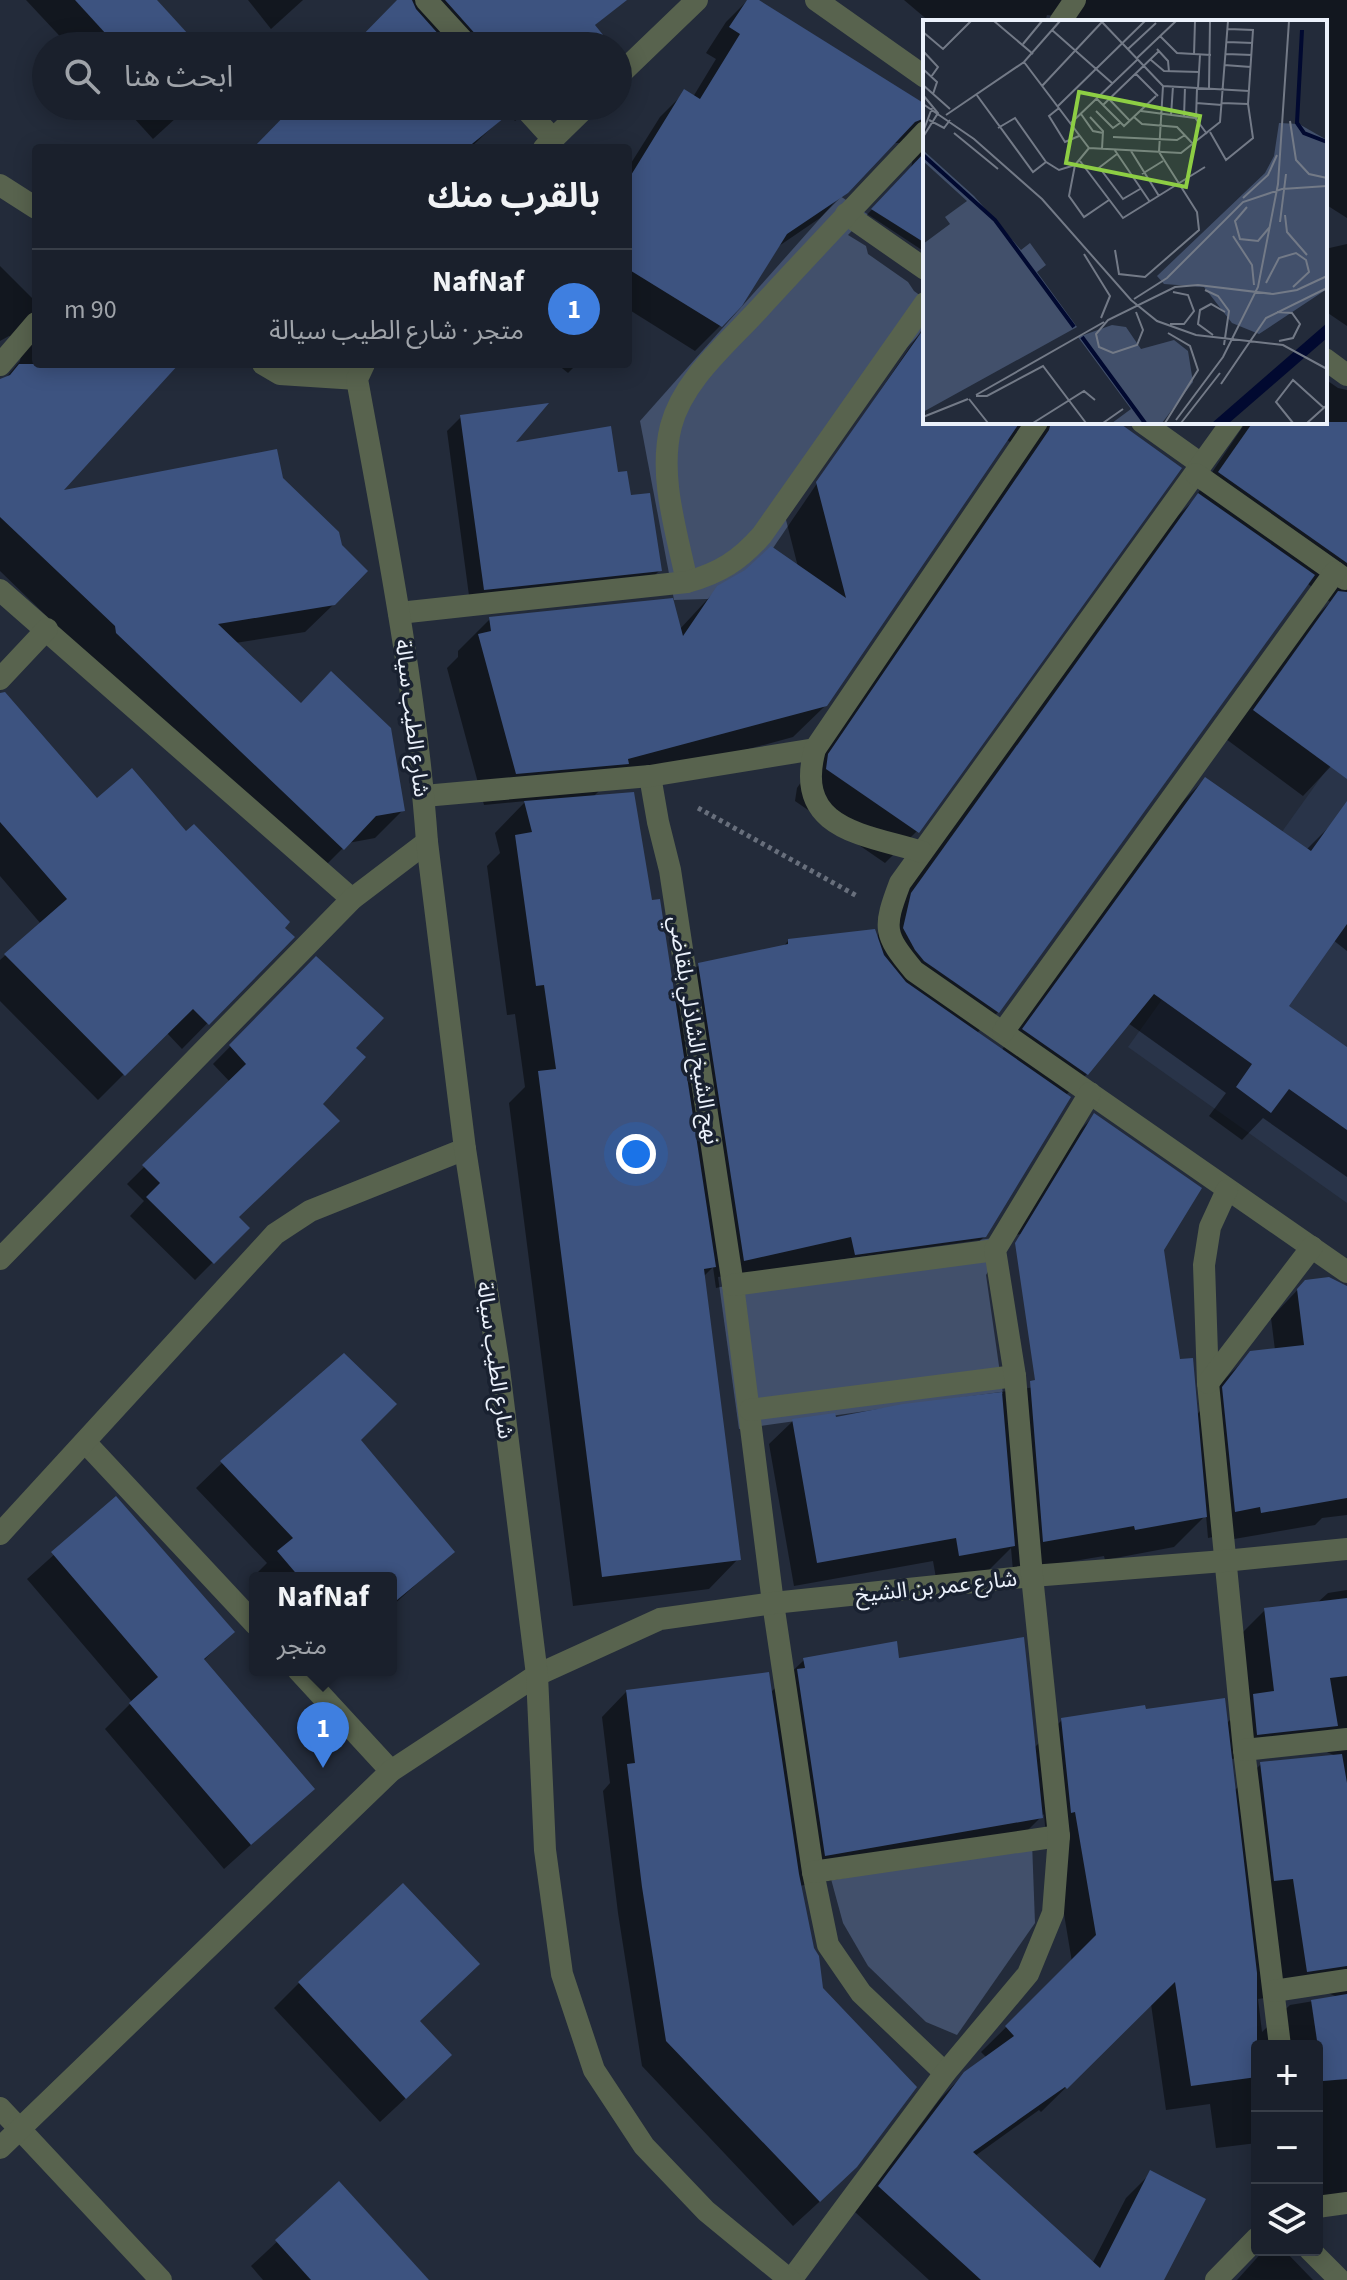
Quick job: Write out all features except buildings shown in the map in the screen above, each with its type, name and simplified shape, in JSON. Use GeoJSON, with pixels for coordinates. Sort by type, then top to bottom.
{"type":"FeatureCollection","features":[{"type":"Feature","properties":{"kind":"street"},"geometry":{"type":"LineString","coordinates":[[426,0],[455,32]]}},
{"type":"Feature","properties":{"kind":"street"},"geometry":{"type":"LineString","coordinates":[[632,63],[697,0]]}},
{"type":"Feature","properties":{"kind":"street"},"geometry":{"type":"LineString","coordinates":[[816,0],[923,76]]}},
{"type":"Feature","properties":{"kind":"street"},"geometry":{"type":"LineString","coordinates":[[1061,20],[1075,0]]}},
{"type":"Feature","properties":{"kind":"street"},"geometry":{"type":"LineString","coordinates":[[532,120],[548,143],[572,120]]}},
{"type":"Feature","properties":{"kind":"street"},"geometry":{"type":"LineString","coordinates":[[687,582],[672,510],[667,467],[671,426],[687,389],[923,134]]}},
{"type":"Feature","properties":{"kind":"street"},"geometry":{"type":"LineString","coordinates":[[0,185],[32,205]]}},
{"type":"Feature","properties":{"kind":"street"},"geometry":{"type":"LineString","coordinates":[[846,214],[923,268]]}},
{"type":"Feature","properties":{"kind":"street"},"geometry":{"type":"LineString","coordinates":[[399,613],[687,582],[715,574],[732,564],[762,535],[923,306]]}},
{"type":"Feature","properties":{"kind":"street"},"geometry":{"type":"LineString","coordinates":[[0,365],[32,328]]}},
{"type":"Feature","properties":{"kind":"street"},"geometry":{"type":"LineString","coordinates":[[1327,360],[1347,375]]}},
{"type":"Feature","properties":{"kind":"street"},"geometry":{"type":"LineString","coordinates":[[270,368],[280,374],[361,372]]}},
{"type":"Feature","properties":{"kind":"street","name":"شارع الطيب سيالة"},"geometry":{"type":"LineString","coordinates":[[361,372],[399,613],[424,796],[465,1149],[498,1361],[537,1675],[545,1850],[562,1974],[594,2070],[644,2146],[706,2211],[790,2280]]}},
{"type":"Feature","properties":{"kind":"street"},"geometry":{"type":"LineString","coordinates":[[922,852],[838,826],[823,813],[813,795],[812,762],[815,749],[1036,424]]}},
{"type":"Feature","properties":{"kind":"street"},"geometry":{"type":"LineString","coordinates":[[1003,1032],[1341,576],[1198,469],[1144,424]]}},
{"type":"Feature","properties":{"kind":"street"},"geometry":{"type":"LineString","coordinates":[[1231,424],[900,883],[889,913],[888,929],[893,946],[914,971],[1347,1272]]}},
{"type":"Feature","properties":{"kind":"street"},"geometry":{"type":"LineString","coordinates":[[0,590],[352,899]]}},
{"type":"Feature","properties":{"kind":"street"},"geometry":{"type":"LineString","coordinates":[[0,679],[47,629]]}},
{"type":"Feature","properties":{"kind":"street"},"geometry":{"type":"LineString","coordinates":[[424,796],[650,776],[815,749]]}},
{"type":"Feature","properties":{"kind":"street","name":"نهج الشيخ الشاذلي بلقاضي"},"geometry":{"type":"LineString","coordinates":[[650,776],[670,870],[733,1285],[773,1603],[813,1872],[828,1945],[861,1993],[945,2073]]}},
{"type":"Feature","properties":{"kind":"street"},"geometry":{"type":"LineString","coordinates":[[0,1259],[352,899],[427,842]]}},
{"type":"Feature","properties":{"kind":"street"},"geometry":{"type":"LineString","coordinates":[[790,2280],[945,2073],[1028,1974],[1053,1913],[1059,1836],[1015,1376],[995,1250],[1090,1093]]}},
{"type":"Feature","properties":{"kind":"street"},"geometry":{"type":"LineString","coordinates":[[0,1534],[275,1234],[310,1211],[465,1149]]}},
{"type":"Feature","properties":{"kind":"street"},"geometry":{"type":"LineString","coordinates":[[1227,1190],[1210,1227],[1204,1265],[1208,1383],[1244,1750],[1279,2040]]}},
{"type":"Feature","properties":{"kind":"street"},"geometry":{"type":"LineString","coordinates":[[1208,1383],[1312,1247]]}},
{"type":"Feature","properties":{"kind":"street"},"geometry":{"type":"LineString","coordinates":[[733,1285],[995,1250]]}},
{"type":"Feature","properties":{"kind":"street"},"geometry":{"type":"LineString","coordinates":[[750,1410],[1015,1376]]}},
{"type":"Feature","properties":{"kind":"street"},"geometry":{"type":"LineString","coordinates":[[85,1442],[249,1618]]}},
{"type":"Feature","properties":{"kind":"street","name":"شارع عمر بن الشيخ"},"geometry":{"type":"LineString","coordinates":[[0,2148],[391,1771],[537,1675],[660,1619],[773,1603],[1032,1576],[1347,1549]]}},
{"type":"Feature","properties":{"kind":"street"},"geometry":{"type":"LineString","coordinates":[[304,1676],[391,1771]]}},
{"type":"Feature","properties":{"kind":"street"},"geometry":{"type":"LineString","coordinates":[[1244,1750],[1347,1739]]}},
{"type":"Feature","properties":{"kind":"street"},"geometry":{"type":"LineString","coordinates":[[813,1872],[1059,1836]]}},
{"type":"Feature","properties":{"kind":"street"},"geometry":{"type":"LineString","coordinates":[[1274,1991],[1347,1980]]}},
{"type":"Feature","properties":{"kind":"street"},"geometry":{"type":"LineString","coordinates":[[0,2108],[161,2280]]}},
{"type":"Feature","properties":{"kind":"street"},"geometry":{"type":"LineString","coordinates":[[1323,2206],[1347,2203]]}},
{"type":"Feature","properties":{"kind":"street"},"geometry":{"type":"LineString","coordinates":[[1216,2280],[1251,2244]]}},
{"type":"Feature","properties":{"kind":"street"},"geometry":{"type":"LineString","coordinates":[[1316,2256],[1340,2280]]}},
{"type":"Feature","properties":{"kind":"path"},"geometry":{"type":"LineString","coordinates":[[654,799],[701,809],[889,913]]}},
{"type":"Feature","properties":{"kind":"shaded area"},"geometry":{"type":"Polygon","coordinates":[[[840,196],[923,251],[923,328],[739,598],[674,600],[640,421],[840,196]]]}},
{"type":"Feature","properties":{"kind":"shaded area"},"geometry":{"type":"Polygon","coordinates":[[[1347,741],[1347,1203],[1128,1047],[1347,741]]]}},
{"type":"Feature","properties":{"kind":"shaded area"},"geometry":{"type":"Polygon","coordinates":[[[1029,1233],[1050,1385],[739,1429],[718,1277],[1029,1233]]]}},
{"type":"Feature","properties":{"kind":"shaded area"},"geometry":{"type":"Polygon","coordinates":[[[1032,1842],[1035,1923],[957,2035],[926,2022],[868,1966],[843,1923],[831,1879],[1032,1842]]]}},
{"type":"Feature","properties":{"kind":"place","name":"NafNaf"},"geometry":{"type":"Point","coordinates":[323,1768]}}]}
